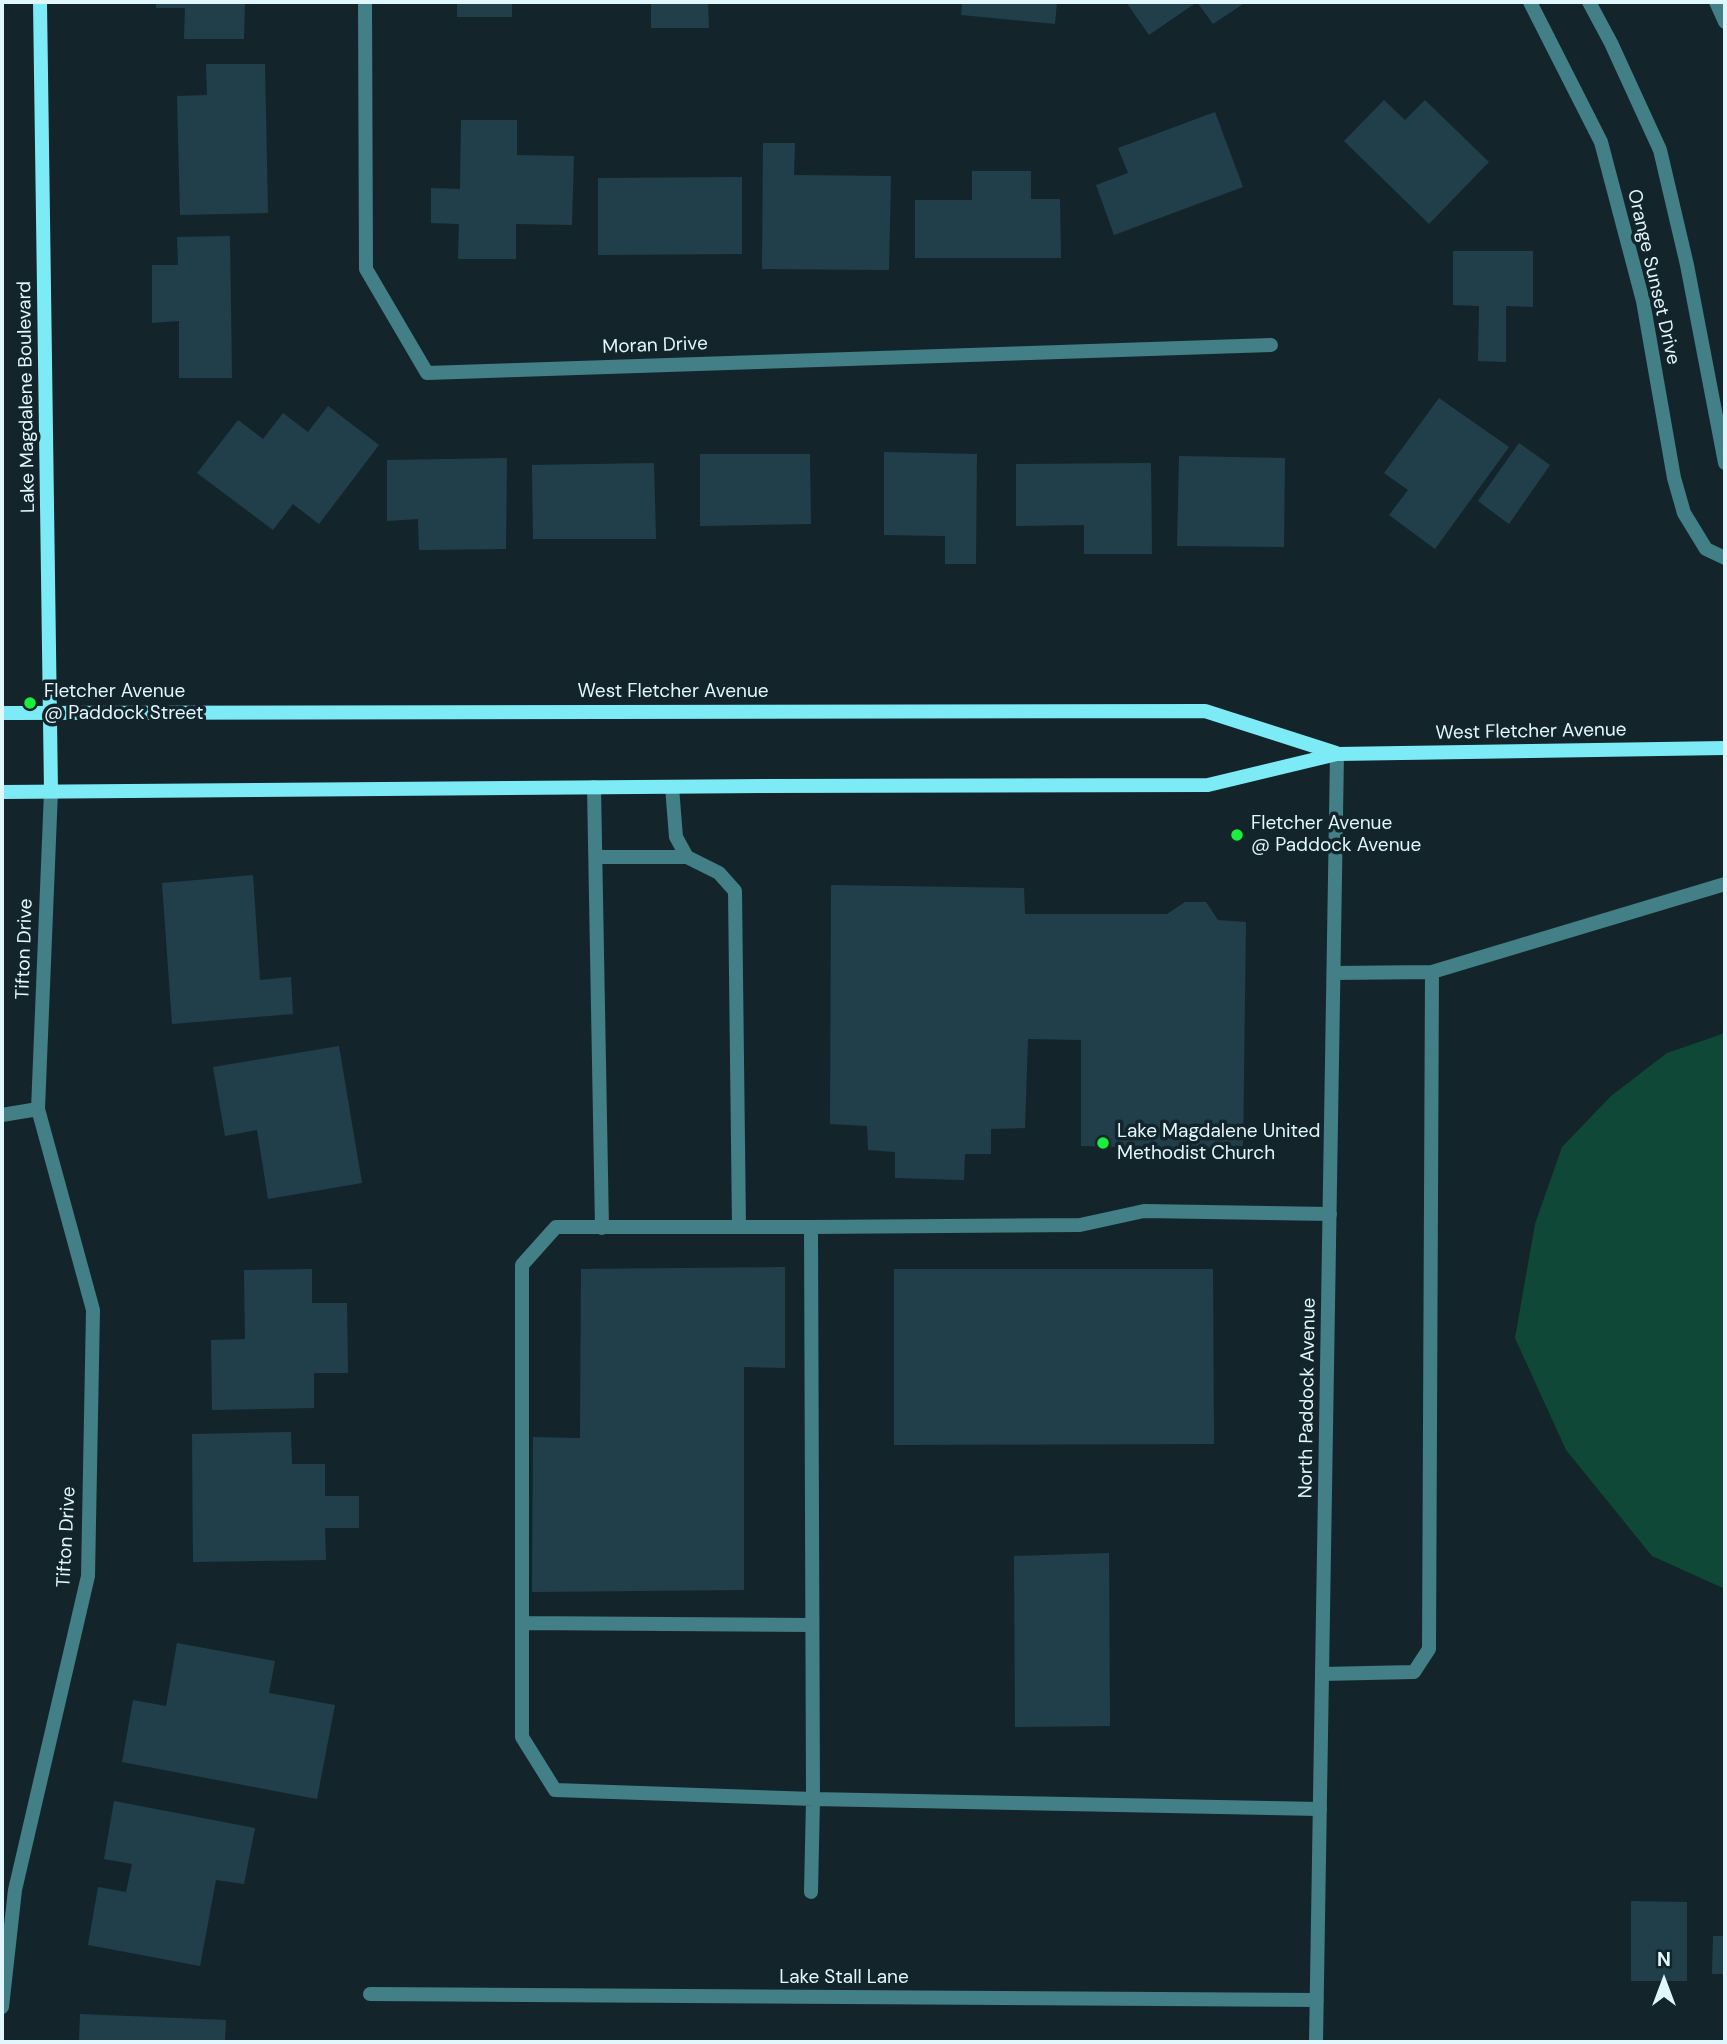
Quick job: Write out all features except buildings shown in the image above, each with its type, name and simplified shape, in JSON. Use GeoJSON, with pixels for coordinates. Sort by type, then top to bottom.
{"type":"FeatureCollection","features":[{"type":"Feature","properties":{"kind":"main road","name":"Lake Magdalene Boulevard"},"geometry":{"type":"LineString","coordinates":[[40,2],[51,791]]}},
{"type":"Feature","properties":{"kind":"main road","name":"West Fletcher Avenue"},"geometry":{"type":"LineString","coordinates":[[2,713],[1205,711],[1337,754]]}},
{"type":"Feature","properties":{"kind":"main road","name":"West Fletcher Avenue"},"geometry":{"type":"LineString","coordinates":[[2,792],[1208,785],[1337,754],[1725,748]]}},
{"type":"Feature","properties":{"kind":"street","name":"Moran Drive"},"geometry":{"type":"LineString","coordinates":[[365,2],[366,269],[427,373],[1271,345]]}},
{"type":"Feature","properties":{"kind":"street","name":"Orange Sunset Drive"},"geometry":{"type":"LineString","coordinates":[[1530,2],[1601,142],[1643,301],[1674,478],[1684,513],[1706,549],[1725,558]]}},
{"type":"Feature","properties":{"kind":"street","name":"Orange Sunset Drive"},"geometry":{"type":"LineString","coordinates":[[1589,2],[1611,43],[1660,150],[1687,265],[1725,463]]}},
{"type":"Feature","properties":{"kind":"street"},"geometry":{"type":"LineString","coordinates":[[1716,2],[1725,22]]}},
{"type":"Feature","properties":{"kind":"street","name":"North Paddock Avenue"},"geometry":{"type":"LineString","coordinates":[[1316,2042],[1337,754]]}},
{"type":"Feature","properties":{"kind":"street"},"geometry":{"type":"LineString","coordinates":[[673,787],[676,837],[687,857]]}},
{"type":"Feature","properties":{"kind":"street"},"geometry":{"type":"LineString","coordinates":[[594,788],[602,1228]]}},
{"type":"Feature","properties":{"kind":"street","name":"Tifton Drive"},"geometry":{"type":"LineString","coordinates":[[2,2007],[15,1890],[88,1576],[93,1310],[38,1110],[51,791]]}},
{"type":"Feature","properties":{"kind":"street"},"geometry":{"type":"LineString","coordinates":[[596,857],[687,857],[719,873],[734,891],[739,1227]]}},
{"type":"Feature","properties":{"kind":"street"},"geometry":{"type":"LineString","coordinates":[[1334,973],[1432,972],[1725,884]]}},
{"type":"Feature","properties":{"kind":"street"},"geometry":{"type":"LineString","coordinates":[[1322,1674],[1414,1672],[1429,1649],[1432,972]]}},
{"type":"Feature","properties":{"kind":"street"},"geometry":{"type":"LineString","coordinates":[[2,1115],[38,1110]]}},
{"type":"Feature","properties":{"kind":"street"},"geometry":{"type":"LineString","coordinates":[[1320,1809],[813,1799],[555,1790],[522,1737],[522,1265],[556,1227],[1080,1225],[1144,1211],[1330,1214]]}},
{"type":"Feature","properties":{"kind":"street"},"geometry":{"type":"LineString","coordinates":[[811,1227],[811,1892]]}},
{"type":"Feature","properties":{"kind":"street"},"geometry":{"type":"LineString","coordinates":[[522,1623],[811,1625]]}},
{"type":"Feature","properties":{"kind":"street","name":"Lake Stall Lane"},"geometry":{"type":"LineString","coordinates":[[370,1994],[1317,2000]]}},
{"type":"Feature","properties":{"kind":"shaded area"},"geometry":{"type":"Polygon","coordinates":[[[1725,1033],[1725,1589],[1652,1556],[1566,1450],[1515,1338],[1535,1224],[1562,1147],[1611,1096],[1667,1053],[1725,1033]]]}},
{"type":"Feature","properties":{"kind":"place","name":"Fletcher Avenue @ Paddock Street"},"geometry":{"type":"Point","coordinates":[30,703]}},
{"type":"Feature","properties":{"kind":"place","name":"Fletcher Avenue @ Paddock Avenue"},"geometry":{"type":"Point","coordinates":[1237,835]}},
{"type":"Feature","properties":{"kind":"place","name":"Lake Magdalene United Methodist Church"},"geometry":{"type":"Point","coordinates":[1103,1143]}}]}
